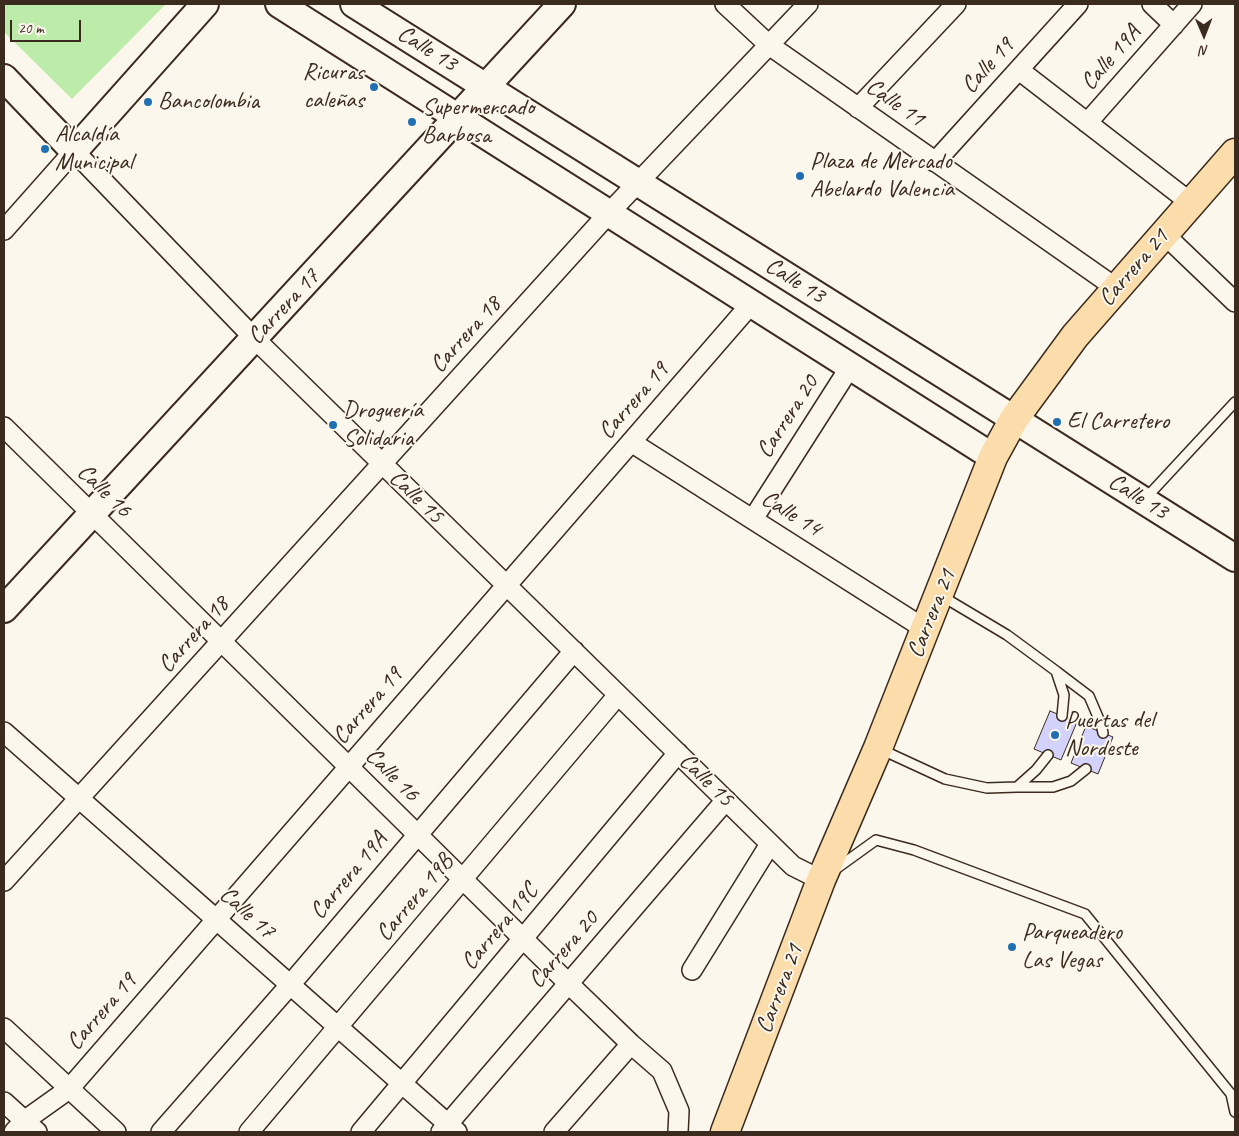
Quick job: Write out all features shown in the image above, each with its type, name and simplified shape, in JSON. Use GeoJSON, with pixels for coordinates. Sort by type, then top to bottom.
{"type":"FeatureCollection","features":[{"type":"Feature","properties":{"kind":"main road","name":"Carrera 21"},"geometry":{"type":"LineString","coordinates":[[725,1132],[821,880],[878,748],[940,595],[992,457],[1014,419],[1075,336],[1235,152]]}},
{"type":"Feature","properties":{"kind":"street"},"geometry":{"type":"LineString","coordinates":[[4,230],[205,4]]}},
{"type":"Feature","properties":{"kind":"street","name":"Calle 13"},"geometry":{"type":"LineString","coordinates":[[278,4],[992,457]]}},
{"type":"Feature","properties":{"kind":"street","name":"Calle 13"},"geometry":{"type":"LineString","coordinates":[[354,4],[1235,558]]}},
{"type":"Feature","properties":{"kind":"street","name":"Carrera 17"},"geometry":{"type":"LineString","coordinates":[[4,609],[459,118],[562,4]]}},
{"type":"Feature","properties":{"kind":"street","name":"Calle 11"},"geometry":{"type":"LineString","coordinates":[[725,4],[768,45],[1116,288]]}},
{"type":"Feature","properties":{"kind":"street","name":"Carrera 18"},"geometry":{"type":"LineString","coordinates":[[4,881],[384,465],[609,213],[808,4]]}},
{"type":"Feature","properties":{"kind":"street"},"geometry":{"type":"LineString","coordinates":[[858,108],[956,4]]}},
{"type":"Feature","properties":{"kind":"street","name":"Calle 19"},"geometry":{"type":"LineString","coordinates":[[935,162],[1078,4]]}},
{"type":"Feature","properties":{"kind":"street"},"geometry":{"type":"LineString","coordinates":[[1152,4],[1174,25]]}},
{"type":"Feature","properties":{"kind":"street","name":"Calle 19A"},"geometry":{"type":"LineString","coordinates":[[1087,123],[1192,4]]}},
{"type":"Feature","properties":{"kind":"street"},"geometry":{"type":"LineString","coordinates":[[1019,70],[1191,203]]}},
{"type":"Feature","properties":{"kind":"street","name":"Calle 15"},"geometry":{"type":"LineString","coordinates":[[4,78],[254,338],[770,844],[794,866],[821,880]]}},
{"type":"Feature","properties":{"kind":"street"},"geometry":{"type":"LineString","coordinates":[[1164,234],[1235,302]]}},
{"type":"Feature","properties":{"kind":"street","name":"Carrera 19"},"geometry":{"type":"LineString","coordinates":[[25,1129],[69,1089],[751,304]]}},
{"type":"Feature","properties":{"kind":"street","name":"Carrera 20"},"geometry":{"type":"LineString","coordinates":[[753,519],[850,367]]}},
{"type":"Feature","properties":{"kind":"street","name":"Calle 16"},"geometry":{"type":"LineString","coordinates":[[4,427],[568,983],[662,1071],[679,1111],[678,1132]]}},
{"type":"Feature","properties":{"kind":"street","name":"Calle 14"},"geometry":{"type":"LineString","coordinates":[[631,442],[925,629]]}},
{"type":"Feature","properties":{"kind":"street","name":"Carrera 19A"},"geometry":{"type":"LineString","coordinates":[[161,1132],[290,985],[574,651]]}},
{"type":"Feature","properties":{"kind":"street","name":"Carrera 19B"},"geometry":{"type":"LineString","coordinates":[[249,1132],[339,1028],[618,694]]}},
{"type":"Feature","properties":{"kind":"street","name":"Calle 17"},"geometry":{"type":"LineString","coordinates":[[4,732],[402,1084],[448,1130]]}},
{"type":"Feature","properties":{"kind":"street","name":"Carrera 19C"},"geometry":{"type":"LineString","coordinates":[[361,1132],[678,753]]}},
{"type":"Feature","properties":{"kind":"street","name":"Carrera 20"},"geometry":{"type":"LineString","coordinates":[[448,1130],[568,983],[726,800]]}},
{"type":"Feature","properties":{"kind":"street"},"geometry":{"type":"LineString","coordinates":[[692,970],[770,844]]}},
{"type":"Feature","properties":{"kind":"street"},"geometry":{"type":"LineString","coordinates":[[4,1028],[116,1132]]}},
{"type":"Feature","properties":{"kind":"street"},"geometry":{"type":"LineString","coordinates":[[554,1132],[631,1044]]}},
{"type":"Feature","properties":{"kind":"street"},"geometry":{"type":"LineString","coordinates":[[4,1102],[25,1129]]}},
{"type":"Feature","properties":{"kind":"lane"},"geometry":{"type":"LineString","coordinates":[[1144,501],[1235,402]]}},
{"type":"Feature","properties":{"kind":"lane"},"geometry":{"type":"LineString","coordinates":[[940,595],[1007,635],[1089,696],[1103,733]]}},
{"type":"Feature","properties":{"kind":"lane"},"geometry":{"type":"LineString","coordinates":[[1056,671],[1064,695],[1062,716]]}},
{"type":"Feature","properties":{"kind":"lane"},"geometry":{"type":"LineString","coordinates":[[878,748],[945,779],[987,788],[1053,787],[1071,781],[1086,769]]}},
{"type":"Feature","properties":{"kind":"lane"},"geometry":{"type":"LineString","coordinates":[[1017,787],[1036,770],[1048,755]]}},
{"type":"Feature","properties":{"kind":"lane"},"geometry":{"type":"LineString","coordinates":[[821,880],[876,840],[914,850],[1085,914],[1230,1094],[1235,1112]]}},
{"type":"Feature","properties":{"kind":"green space"},"geometry":{"type":"Polygon","coordinates":[[[4,4],[166,4],[72,99],[4,32],[4,4]]]}},
{"type":"Feature","properties":{"kind":"building","name":"Puertas del Nordeste"},"geometry":{"type":"Polygon","coordinates":[[[1050,711],[1077,722],[1061,760],[1034,749],[1050,711]]]}},
{"type":"Feature","properties":{"kind":"building","name":"Puertas del Nordeste"},"geometry":{"type":"Polygon","coordinates":[[[1086,726],[1113,737],[1098,774],[1071,763],[1086,726]]]}},
{"type":"Feature","properties":{"kind":"place","name":"Ricuras caleñas"},"geometry":{"type":"Point","coordinates":[374,87]}},
{"type":"Feature","properties":{"kind":"place","name":"Bancolombia"},"geometry":{"type":"Point","coordinates":[148,102]}},
{"type":"Feature","properties":{"kind":"place","name":"Supermercado Barbosa"},"geometry":{"type":"Point","coordinates":[412,122]}},
{"type":"Feature","properties":{"kind":"place","name":"Alcaldía Municipal"},"geometry":{"type":"Point","coordinates":[45,149]}},
{"type":"Feature","properties":{"kind":"place","name":"Plaza de Mercado Abelardo Valencia"},"geometry":{"type":"Point","coordinates":[800,176]}},
{"type":"Feature","properties":{"kind":"place","name":"El Carretero"},"geometry":{"type":"Point","coordinates":[1057,422]}},
{"type":"Feature","properties":{"kind":"place","name":"Droguería Solidaria"},"geometry":{"type":"Point","coordinates":[333,425]}},
{"type":"Feature","properties":{"kind":"place","name":"Puertas del Nordeste"},"geometry":{"type":"Point","coordinates":[1055,735]}},
{"type":"Feature","properties":{"kind":"place","name":"Parqueadero Las Vegas"},"geometry":{"type":"Point","coordinates":[1012,947]}}]}
